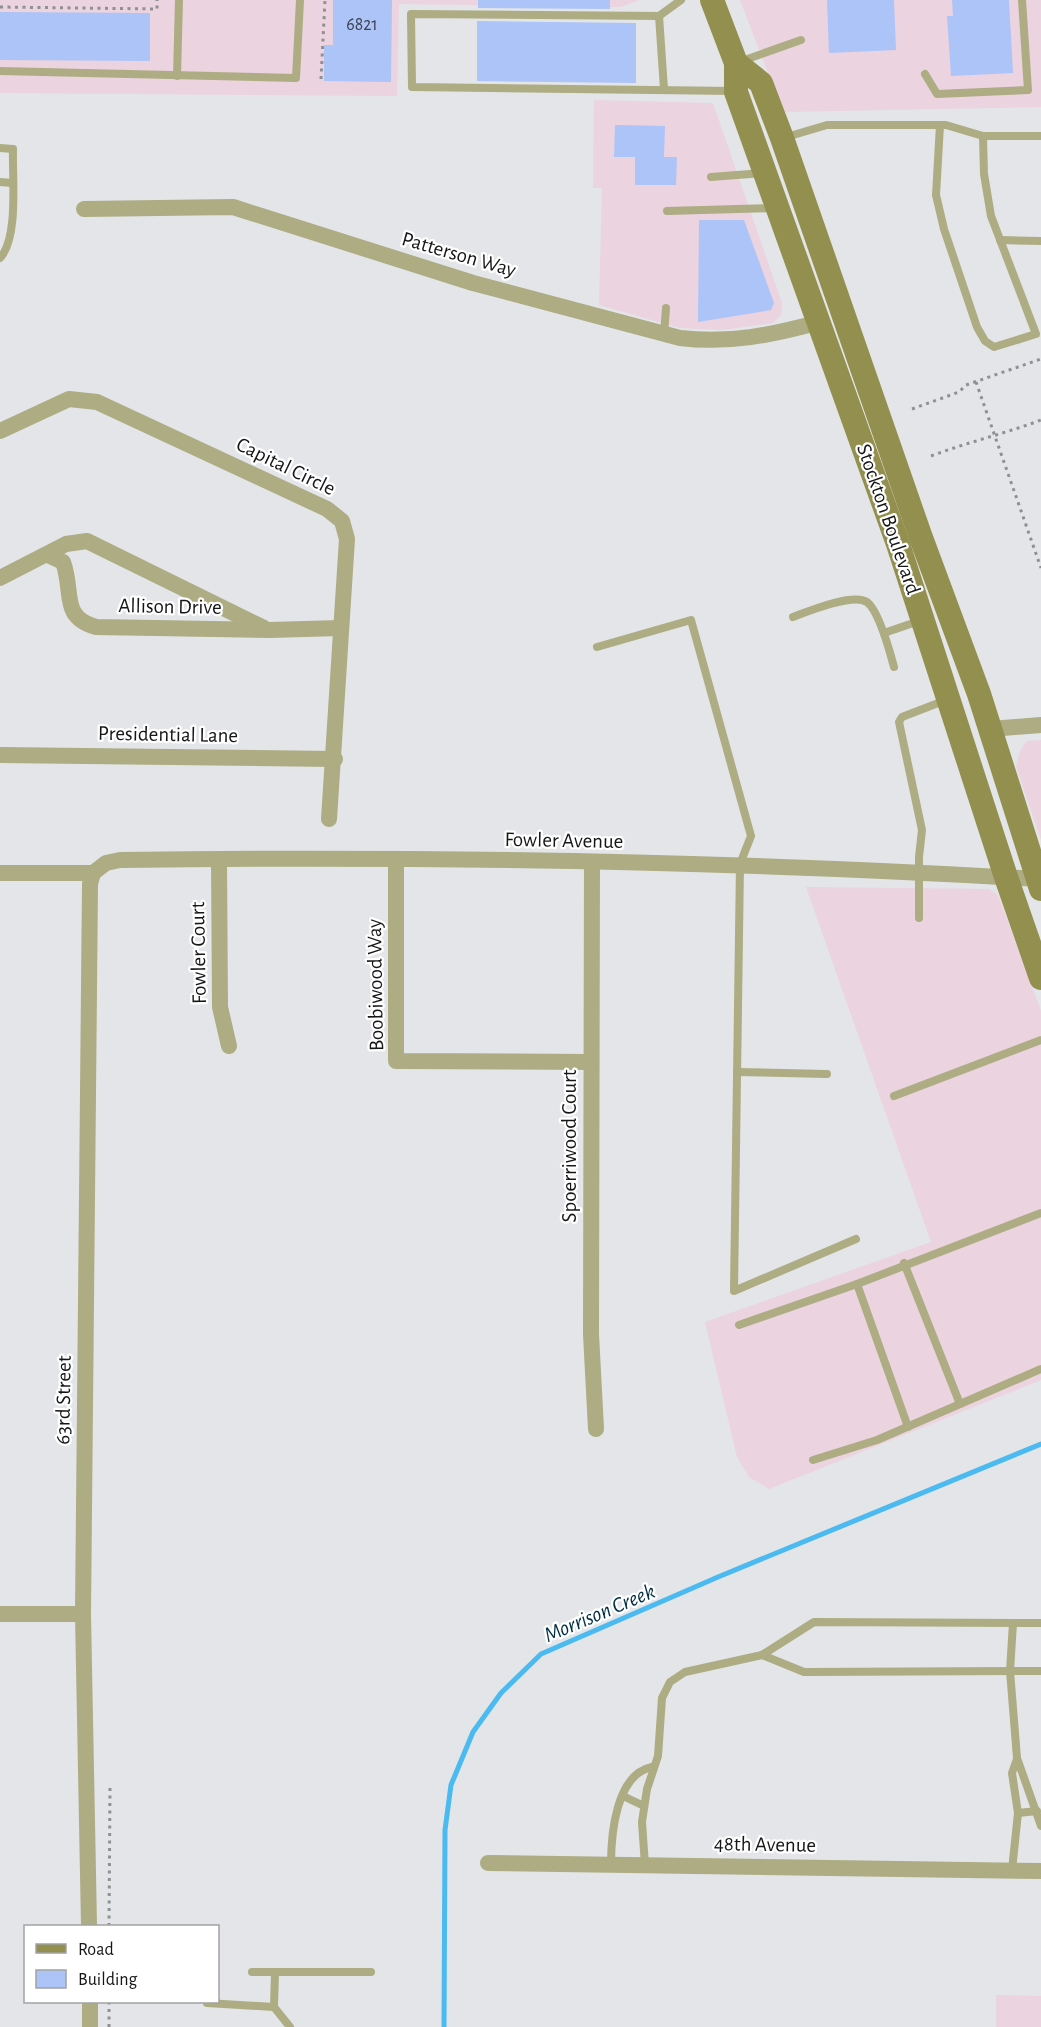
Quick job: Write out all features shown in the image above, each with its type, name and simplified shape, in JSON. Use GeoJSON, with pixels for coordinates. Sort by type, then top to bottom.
{"type":"FeatureCollection","features":[{"type":"Feature","properties":{"kind":"main road","name":"Stockton Boulevard"},"geometry":{"type":"LineString","coordinates":[[711,0],[736,63],[736,92],[820,322],[923,620],[1006,878],[1041,978]]}},
{"type":"Feature","properties":{"kind":"main road","name":"Stockton Boulevard"},"geometry":{"type":"LineString","coordinates":[[736,63],[761,83],[782,138],[891,453],[991,729],[1040,883]]}},
{"type":"Feature","properties":{"kind":"main road"},"geometry":{"type":"LineString","coordinates":[[820,322],[837,339],[870,440],[891,453]]}},
{"type":"Feature","properties":{"kind":"main road"},"geometry":{"type":"LineString","coordinates":[[962,741],[991,729]]}},
{"type":"Feature","properties":{"kind":"street","name":"Patterson Way"},"geometry":{"type":"LineString","coordinates":[[84,209],[233,207],[451,276],[663,336],[710,342],[740,341],[820,322]]}},
{"type":"Feature","properties":{"kind":"street","name":"Capital Circle"},"geometry":{"type":"LineString","coordinates":[[0,431],[69,399],[97,402],[327,509],[342,521],[347,539],[329,819]]}},
{"type":"Feature","properties":{"kind":"street"},"geometry":{"type":"LineString","coordinates":[[0,578],[66,544],[87,541],[269,630]]}},
{"type":"Feature","properties":{"kind":"street","name":"Allison Drive"},"geometry":{"type":"LineString","coordinates":[[48,555],[63,562],[68,578],[71,609],[80,622],[96,627],[269,630],[341,628]]}},
{"type":"Feature","properties":{"kind":"street"},"geometry":{"type":"LineString","coordinates":[[991,729],[1041,725]]}},
{"type":"Feature","properties":{"kind":"street","name":"Presidential Lane"},"geometry":{"type":"LineString","coordinates":[[0,754],[334,759]]}},
{"type":"Feature","properties":{"kind":"street","name":"Fowler Court"},"geometry":{"type":"LineString","coordinates":[[219,859],[220,1007],[229,1047]]}},
{"type":"Feature","properties":{"kind":"street","name":"Fowler Avenue"},"geometry":{"type":"LineString","coordinates":[[93,873],[106,863],[120,860],[592,862],[740,864],[1006,878],[1040,883]]}},
{"type":"Feature","properties":{"kind":"street","name":"Boobiwood Way"},"geometry":{"type":"LineString","coordinates":[[396,860],[396,1061],[591,1062]]}},
{"type":"Feature","properties":{"kind":"street","name":"Spoerriwood Court"},"geometry":{"type":"LineString","coordinates":[[592,862],[591,1334],[596,1429]]}},
{"type":"Feature","properties":{"kind":"street"},"geometry":{"type":"LineString","coordinates":[[0,873],[93,873]]}},
{"type":"Feature","properties":{"kind":"street","name":"63rd Street"},"geometry":{"type":"LineString","coordinates":[[88,1925],[83,1614],[90,884],[93,873]]}},
{"type":"Feature","properties":{"kind":"street"},"geometry":{"type":"LineString","coordinates":[[0,1614],[83,1614]]}},
{"type":"Feature","properties":{"kind":"street","name":"48th Avenue"},"geometry":{"type":"LineString","coordinates":[[488,1863],[1041,1871]]}},
{"type":"Feature","properties":{"kind":"street"},"geometry":{"type":"LineString","coordinates":[[90,2003],[90,2027]]}},
{"type":"Feature","properties":{"kind":"lane"},"geometry":{"type":"LineString","coordinates":[[177,76],[179,0]]}},
{"type":"Feature","properties":{"kind":"lane"},"geometry":{"type":"LineString","coordinates":[[0,71],[296,78],[300,0]]}},
{"type":"Feature","properties":{"kind":"lane"},"geometry":{"type":"LineString","coordinates":[[681,0],[659,16],[411,14],[412,87],[664,89],[736,92]]}},
{"type":"Feature","properties":{"kind":"lane"},"geometry":{"type":"LineString","coordinates":[[925,75],[937,94],[1028,90],[1023,0]]}},
{"type":"Feature","properties":{"kind":"lane"},"geometry":{"type":"LineString","coordinates":[[659,16],[664,89]]}},
{"type":"Feature","properties":{"kind":"lane"},"geometry":{"type":"LineString","coordinates":[[736,63],[801,40]]}},
{"type":"Feature","properties":{"kind":"lane"},"geometry":{"type":"LineString","coordinates":[[782,138],[827,125],[939,125],[983,136],[1041,136]]}},
{"type":"Feature","properties":{"kind":"lane"},"geometry":{"type":"LineString","coordinates":[[939,125],[936,195],[944,230],[977,327],[985,341],[993,348],[1039,333],[991,216],[984,174],[983,136]]}},
{"type":"Feature","properties":{"kind":"lane"},"geometry":{"type":"LineString","coordinates":[[0,148],[13,149],[11,233],[8,250],[0,258]]}},
{"type":"Feature","properties":{"kind":"lane"},"geometry":{"type":"LineString","coordinates":[[711,177],[764,173]]}},
{"type":"Feature","properties":{"kind":"lane"},"geometry":{"type":"LineString","coordinates":[[0,182],[12,183]]}},
{"type":"Feature","properties":{"kind":"lane"},"geometry":{"type":"LineString","coordinates":[[667,211],[777,208]]}},
{"type":"Feature","properties":{"kind":"lane"},"geometry":{"type":"LineString","coordinates":[[0,233],[11,233]]}},
{"type":"Feature","properties":{"kind":"lane"},"geometry":{"type":"LineString","coordinates":[[1000,240],[1041,241]]}},
{"type":"Feature","properties":{"kind":"lane"},"geometry":{"type":"LineString","coordinates":[[663,336],[666,308]]}},
{"type":"Feature","properties":{"kind":"lane"},"geometry":{"type":"LineString","coordinates":[[794,617],[830,604],[860,599],[869,603],[884,633],[894,667]]}},
{"type":"Feature","properties":{"kind":"lane"},"geometry":{"type":"LineString","coordinates":[[597,647],[691,620],[751,836],[740,864],[734,1291],[856,1239]]}},
{"type":"Feature","properties":{"kind":"lane"},"geometry":{"type":"LineString","coordinates":[[884,633],[923,620]]}},
{"type":"Feature","properties":{"kind":"lane"},"geometry":{"type":"LineString","coordinates":[[919,918],[922,830],[899,722],[902,717],[949,699]]}},
{"type":"Feature","properties":{"kind":"lane"},"geometry":{"type":"LineString","coordinates":[[894,1096],[1041,1040]]}},
{"type":"Feature","properties":{"kind":"lane"},"geometry":{"type":"LineString","coordinates":[[737,1072],[827,1074]]}},
{"type":"Feature","properties":{"kind":"lane"},"geometry":{"type":"LineString","coordinates":[[739,1325],[857,1284],[904,1263],[1041,1213]]}},
{"type":"Feature","properties":{"kind":"lane"},"geometry":{"type":"LineString","coordinates":[[904,1263],[960,1404]]}},
{"type":"Feature","properties":{"kind":"lane"},"geometry":{"type":"LineString","coordinates":[[857,1284],[908,1427]]}},
{"type":"Feature","properties":{"kind":"lane"},"geometry":{"type":"LineString","coordinates":[[813,1460],[877,1440],[1041,1369]]}},
{"type":"Feature","properties":{"kind":"lane"},"geometry":{"type":"LineString","coordinates":[[645,1865],[642,1822],[652,1767],[658,1756],[662,1698],[670,1682],[685,1672],[762,1655],[814,1622],[1041,1623]]}},
{"type":"Feature","properties":{"kind":"lane"},"geometry":{"type":"LineString","coordinates":[[1013,1623],[1010,1671],[1017,1758],[1041,1826]]}},
{"type":"Feature","properties":{"kind":"lane"},"geometry":{"type":"LineString","coordinates":[[762,1655],[804,1672],[1041,1671]]}},
{"type":"Feature","properties":{"kind":"lane"},"geometry":{"type":"LineString","coordinates":[[1012,1870],[1018,1813],[1012,1773],[1017,1758]]}},
{"type":"Feature","properties":{"kind":"lane"},"geometry":{"type":"LineString","coordinates":[[611,1864],[610,1835],[631,1777],[641,1769],[652,1767]]}},
{"type":"Feature","properties":{"kind":"lane"},"geometry":{"type":"LineString","coordinates":[[623,1797],[644,1806]]}},
{"type":"Feature","properties":{"kind":"lane"},"geometry":{"type":"LineString","coordinates":[[1018,1813],[1037,1811]]}},
{"type":"Feature","properties":{"kind":"lane"},"geometry":{"type":"LineString","coordinates":[[252,1972],[371,1972]]}},
{"type":"Feature","properties":{"kind":"lane"},"geometry":{"type":"LineString","coordinates":[[275,1972],[274,2007],[290,2027]]}},
{"type":"Feature","properties":{"kind":"lane"},"geometry":{"type":"LineString","coordinates":[[207,2003],[274,2007]]}},
{"type":"Feature","properties":{"kind":"path"},"geometry":{"type":"LineString","coordinates":[[0,7],[157,9],[157,0]]}},
{"type":"Feature","properties":{"kind":"path"},"geometry":{"type":"LineString","coordinates":[[321,80],[325,0]]}},
{"type":"Feature","properties":{"kind":"path"},"geometry":{"type":"LineString","coordinates":[[912,409],[959,392],[966,385],[1041,359]]}},
{"type":"Feature","properties":{"kind":"path"},"geometry":{"type":"LineString","coordinates":[[976,382],[1041,568]]}},
{"type":"Feature","properties":{"kind":"path"},"geometry":{"type":"LineString","coordinates":[[931,456],[975,439],[995,437],[1041,420]]}},
{"type":"Feature","properties":{"kind":"path"},"geometry":{"type":"LineString","coordinates":[[109,1925],[110,1788]]}},
{"type":"Feature","properties":{"kind":"path"},"geometry":{"type":"LineString","coordinates":[[109,2003],[109,2027]]}},
{"type":"Feature","properties":{"kind":"shaded area"},"geometry":{"type":"Polygon","coordinates":[[[0,0],[639,0],[621,7],[399,4],[397,96],[0,93],[0,0]]]}},
{"type":"Feature","properties":{"kind":"shaded area"},"geometry":{"type":"Polygon","coordinates":[[[740,0],[1041,0],[1041,107],[783,112],[740,0]]]}},
{"type":"Feature","properties":{"kind":"shaded area"},"geometry":{"type":"Polygon","coordinates":[[[594,100],[713,103],[782,303],[781,315],[773,323],[722,330],[680,328],[599,305],[602,188],[593,188],[594,100]]]}},
{"type":"Feature","properties":{"kind":"shaded area"},"geometry":{"type":"Polygon","coordinates":[[[1041,740],[1041,840],[1016,766],[1020,751],[1027,741],[1041,740]]]}},
{"type":"Feature","properties":{"kind":"shaded area"},"geometry":{"type":"Polygon","coordinates":[[[806,887],[989,889],[998,895],[1041,1011],[1041,1380],[769,1489],[749,1477],[737,1457],[705,1322],[931,1242],[806,887]]]}},
{"type":"Feature","properties":{"kind":"shaded area"},"geometry":{"type":"Polygon","coordinates":[[[996,1995],[1041,1996],[1041,2027],[996,2027],[996,1995]]]}},
{"type":"Feature","properties":{"kind":"building"},"geometry":{"type":"Polygon","coordinates":[[[333,0],[392,0],[391,82],[324,81],[324,45],[333,45],[333,0]]]}},
{"type":"Feature","properties":{"kind":"building"},"geometry":{"type":"Polygon","coordinates":[[[478,0],[610,0],[610,9],[478,8],[478,0]]]}},
{"type":"Feature","properties":{"kind":"building"},"geometry":{"type":"Polygon","coordinates":[[[827,0],[894,0],[896,50],[829,53],[827,0]]]}},
{"type":"Feature","properties":{"kind":"building"},"geometry":{"type":"Polygon","coordinates":[[[952,0],[1009,0],[1013,73],[951,76],[947,16],[953,16],[952,0]]]}},
{"type":"Feature","properties":{"kind":"building"},"geometry":{"type":"Polygon","coordinates":[[[0,12],[150,13],[150,61],[0,60],[0,12]]]}},
{"type":"Feature","properties":{"kind":"building"},"geometry":{"type":"Polygon","coordinates":[[[477,21],[636,23],[636,83],[477,81],[477,21]]]}},
{"type":"Feature","properties":{"kind":"building"},"geometry":{"type":"Polygon","coordinates":[[[615,125],[665,126],[664,157],[677,157],[676,185],[635,185],[635,157],[614,157],[615,125]]]}},
{"type":"Feature","properties":{"kind":"building"},"geometry":{"type":"Polygon","coordinates":[[[699,220],[744,220],[774,303],[771,310],[698,322],[699,220]]]}},
{"type":"Feature","properties":{"kind":"waterway","name":"Morrison Creek"},"geometry":{"type":"LineString","coordinates":[[444,2027],[445,1830],[451,1785],[473,1732],[501,1693],[541,1654],[718,1577],[1041,1444]]}}]}
